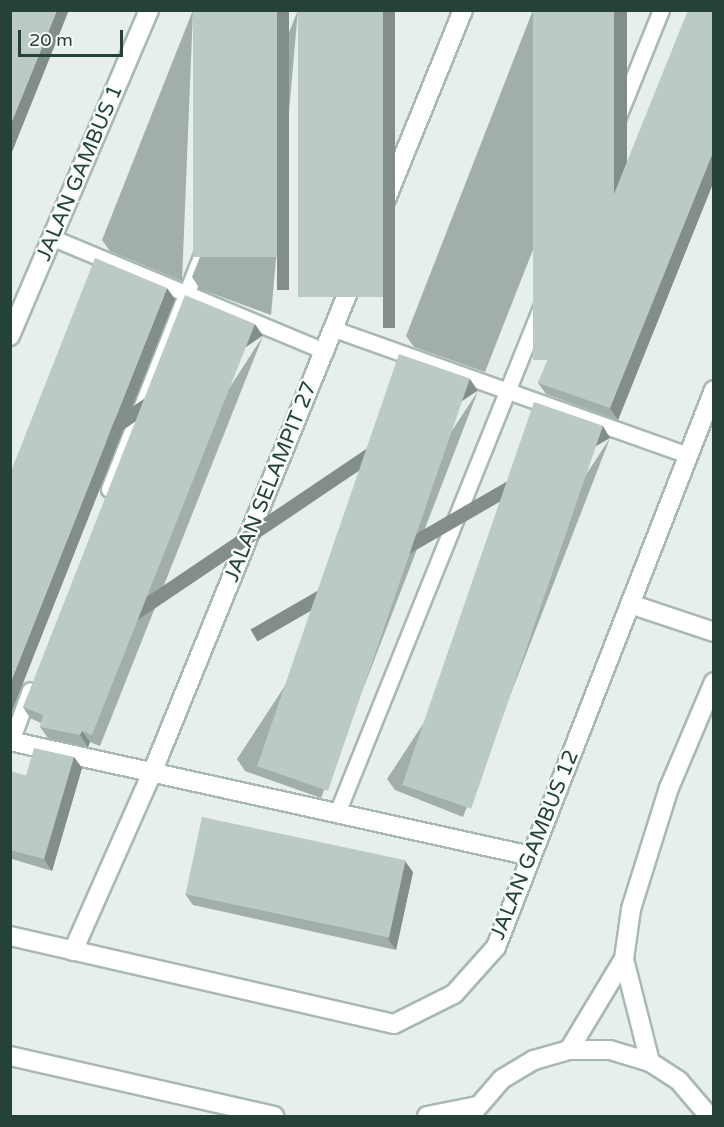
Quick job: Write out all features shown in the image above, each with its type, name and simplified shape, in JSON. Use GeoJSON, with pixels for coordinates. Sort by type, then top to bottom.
{"type":"FeatureCollection","features":[{"type":"Feature","properties":{"kind":"street","name":"JALAN GAMBUS 1"},"geometry":{"type":"LineString","coordinates":[[11,331],[149,10]]}},
{"type":"Feature","properties":{"kind":"street","name":"JALAN SELAMPIT 27"},"geometry":{"type":"LineString","coordinates":[[73,951],[152,773],[463,10]]}},
{"type":"Feature","properties":{"kind":"street","name":"JALAN GAMBUS 12"},"geometry":{"type":"LineString","coordinates":[[10,936],[394,1024],[454,994],[496,947],[714,390]]}},
{"type":"Feature","properties":{"kind":"street"},"geometry":{"type":"LineString","coordinates":[[630,604],[714,632]]}},
{"type":"Feature","properties":{"kind":"street"},"geometry":{"type":"LineString","coordinates":[[650,1062],[624,959],[631,909],[669,788],[714,682]]}},
{"type":"Feature","properties":{"kind":"street"},"geometry":{"type":"LineString","coordinates":[[11,741],[531,856]]}},
{"type":"Feature","properties":{"kind":"street"},"geometry":{"type":"LineString","coordinates":[[569,1050],[624,959]]}},
{"type":"Feature","properties":{"kind":"street"},"geometry":{"type":"LineString","coordinates":[[427,1116],[473,1111],[502,1079],[534,1060],[569,1050],[610,1050],[650,1062],[680,1081],[709,1116]]}},
{"type":"Feature","properties":{"kind":"street"},"geometry":{"type":"LineString","coordinates":[[10,1056],[274,1116]]}},
{"type":"Feature","properties":{"kind":"lane"},"geometry":{"type":"LineString","coordinates":[[337,813],[510,391],[542,301],[661,10]]}},
{"type":"Feature","properties":{"kind":"lane"},"geometry":{"type":"LineString","coordinates":[[101,509],[184,293],[225,198]]}},
{"type":"Feature","properties":{"kind":"lane"},"geometry":{"type":"LineString","coordinates":[[52,238],[325,351]]}},
{"type":"Feature","properties":{"kind":"lane"},"geometry":{"type":"LineString","coordinates":[[334,329],[687,455]]}},
{"type":"Feature","properties":{"kind":"lane"},"geometry":{"type":"LineString","coordinates":[[11,741],[37,674]]}},
{"type":"Feature","properties":{"kind":"building"},"geometry":{"type":"Polygon","coordinates":[[[10,10],[57,10],[10,126],[10,10]]]}},
{"type":"Feature","properties":{"kind":"building"},"geometry":{"type":"Polygon","coordinates":[[[193,10],[277,10],[277,257],[193,257],[193,10]]]}},
{"type":"Feature","properties":{"kind":"building"},"geometry":{"type":"Polygon","coordinates":[[[298,10],[383,10],[383,297],[298,297],[298,10]]]}},
{"type":"Feature","properties":{"kind":"building"},"geometry":{"type":"Polygon","coordinates":[[[533,10],[614,10],[614,360],[533,360],[533,10]]]}},
{"type":"Feature","properties":{"kind":"building"},"geometry":{"type":"Polygon","coordinates":[[[688,10],[714,10],[714,150],[610,408],[538,383],[688,10]]]}},
{"type":"Feature","properties":{"kind":"building"},"geometry":{"type":"Polygon","coordinates":[[[95,258],[167,288],[10,684],[10,474],[95,258]]]}},
{"type":"Feature","properties":{"kind":"building"},"geometry":{"type":"Polygon","coordinates":[[[185,295],[255,324],[92,735],[82,731],[80,735],[40,727],[43,715],[23,707],[185,295]]]}},
{"type":"Feature","properties":{"kind":"building"},"geometry":{"type":"Polygon","coordinates":[[[399,354],[470,378],[328,791],[257,766],[399,354]]]}},
{"type":"Feature","properties":{"kind":"building"},"geometry":{"type":"Polygon","coordinates":[[[534,402],[603,426],[471,809],[402,785],[534,402]]]}},
{"type":"Feature","properties":{"kind":"building"},"geometry":{"type":"Polygon","coordinates":[[[34,748],[74,757],[44,859],[10,850],[10,771],[26,776],[34,748]]]}},
{"type":"Feature","properties":{"kind":"building"},"geometry":{"type":"Polygon","coordinates":[[[202,817],[405,860],[389,938],[186,894],[202,817]]]}}]}
